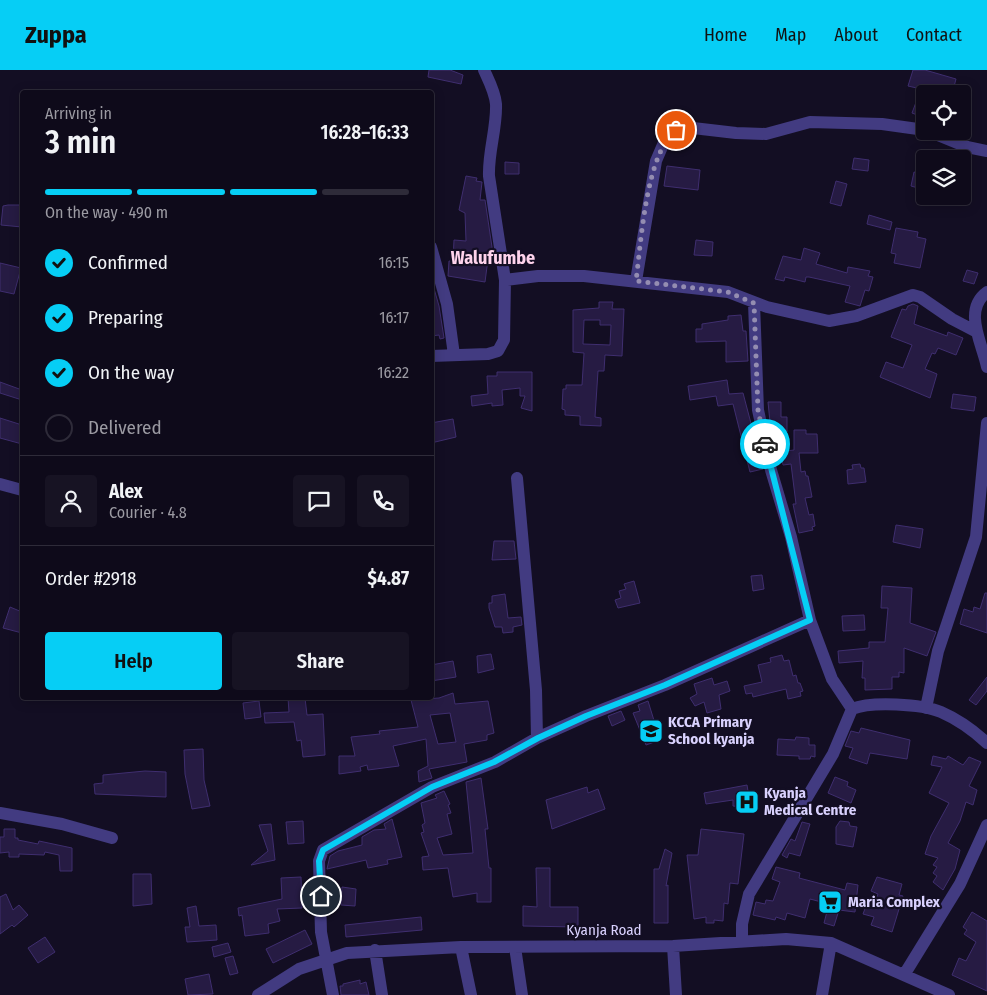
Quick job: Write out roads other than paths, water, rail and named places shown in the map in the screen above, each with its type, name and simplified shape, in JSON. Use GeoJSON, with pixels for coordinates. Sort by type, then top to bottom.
{"type":"FeatureCollection","features":[{"type":"Feature","properties":{"kind":"street"},"geometry":{"type":"LineString","coordinates":[[434,356],[493,353],[502,347],[504,340],[505,280],[489,176],[496,104],[484,70]]}},
{"type":"Feature","properties":{"kind":"street"},"geometry":{"type":"LineString","coordinates":[[636,281],[656,161],[665,140],[676,130],[692,128],[766,134],[810,122],[882,124],[916,129]]}},
{"type":"Feature","properties":{"kind":"street"},"geometry":{"type":"LineString","coordinates":[[950,140],[968,147],[987,151]]}},
{"type":"Feature","properties":{"kind":"street"},"geometry":{"type":"LineString","coordinates":[[434,258],[447,304],[454,355]]}},
{"type":"Feature","properties":{"kind":"street"},"geometry":{"type":"LineString","coordinates":[[505,280],[568,275],[728,292],[754,303],[821,320],[841,320],[912,296],[920,297],[952,319],[975,331]]}},
{"type":"Feature","properties":{"kind":"street"},"geometry":{"type":"LineString","coordinates":[[987,292],[978,303],[975,331],[987,367]]}},
{"type":"Feature","properties":{"kind":"street"},"geometry":{"type":"LineString","coordinates":[[754,303],[757,392],[762,432],[810,620],[832,679],[852,709]]}},
{"type":"Feature","properties":{"kind":"street"},"geometry":{"type":"LineString","coordinates":[[926,708],[938,651],[976,537],[984,487],[987,423]]}},
{"type":"Feature","properties":{"kind":"street"},"geometry":{"type":"LineString","coordinates":[[516,478],[536,690],[538,738]]}},
{"type":"Feature","properties":{"kind":"street"},"geometry":{"type":"LineString","coordinates":[[0,484],[20,489]]}},
{"type":"Feature","properties":{"kind":"street"},"geometry":{"type":"LineString","coordinates":[[333,995],[321,932],[319,861],[323,850],[415,795],[494,762],[538,738],[586,716],[665,685],[810,620]]}},
{"type":"Feature","properties":{"kind":"street"},"geometry":{"type":"LineString","coordinates":[[852,709],[870,704],[926,708],[956,720],[987,743]]}},
{"type":"Feature","properties":{"kind":"street"},"geometry":{"type":"LineString","coordinates":[[742,940],[742,924],[749,894],[829,762],[852,709]]}},
{"type":"Feature","properties":{"kind":"street"},"geometry":{"type":"LineString","coordinates":[[0,812],[62,824],[112,838]]}},
{"type":"Feature","properties":{"kind":"street"},"geometry":{"type":"LineString","coordinates":[[904,975],[960,884],[987,825]]}},
{"type":"Feature","properties":{"kind":"street","name":"Kyanja Road"},"geometry":{"type":"LineString","coordinates":[[258,995],[299,969],[326,958],[375,950],[461,947],[673,946],[786,938],[831,943],[949,995]]}},
{"type":"Feature","properties":{"kind":"street"},"geometry":{"type":"LineString","coordinates":[[822,995],[831,943]]}},
{"type":"Feature","properties":{"kind":"street"},"geometry":{"type":"LineString","coordinates":[[673,946],[676,995]]}},
{"type":"Feature","properties":{"kind":"street"},"geometry":{"type":"LineString","coordinates":[[461,947],[471,995]]}},
{"type":"Feature","properties":{"kind":"street"},"geometry":{"type":"LineString","coordinates":[[515,947],[522,995]]}},
{"type":"Feature","properties":{"kind":"street"},"geometry":{"type":"LineString","coordinates":[[375,950],[382,995]]}},
{"type":"Feature","properties":{"kind":"place","name":"KCCA Primary School kyanja"},"geometry":{"type":"Point","coordinates":[651,731]}},
{"type":"Feature","properties":{"kind":"place","name":"Kyanja Medical Centre"},"geometry":{"type":"Point","coordinates":[747,802]}},
{"type":"Feature","properties":{"kind":"place","name":"Maria Complex"},"geometry":{"type":"Point","coordinates":[830,902]}},
{"type":"Feature","properties":{"kind":"district","name":"Walufumbe"},"geometry":{"type":"Point","coordinates":[493,258]}}]}
